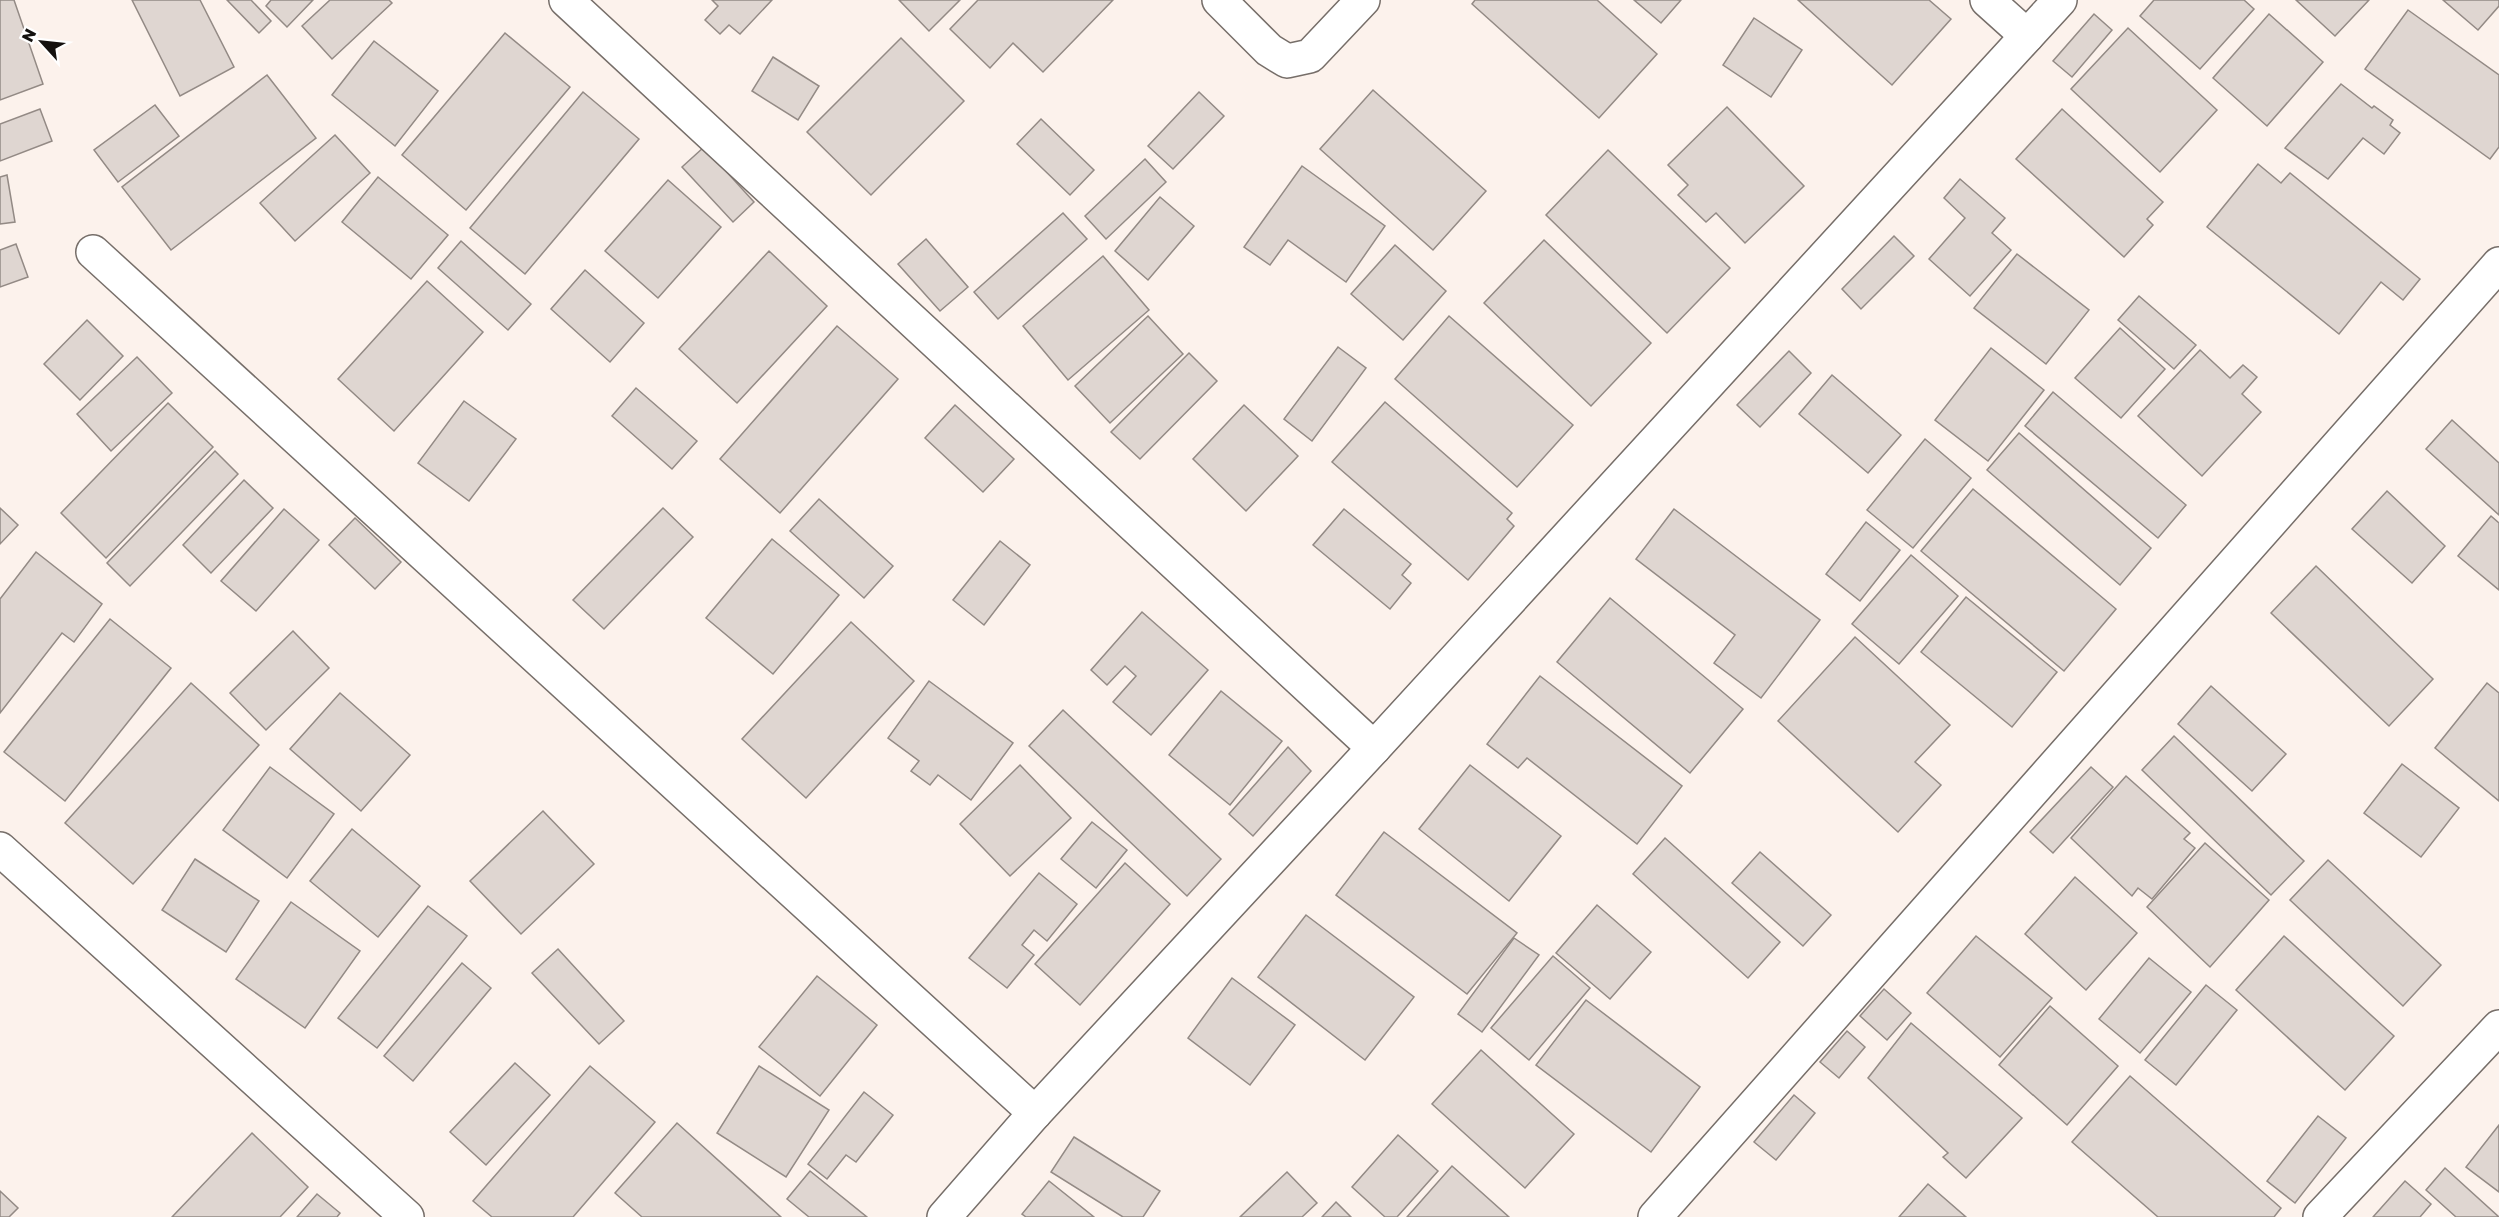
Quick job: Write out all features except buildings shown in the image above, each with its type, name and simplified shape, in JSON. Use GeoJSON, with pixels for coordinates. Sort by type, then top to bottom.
{"type":"FeatureCollection","features":[{"type":"Feature","properties":{"kind":"street"},"geometry":{"type":"LineString","coordinates":[[566,0],[1374,748]]}},
{"type":"Feature","properties":{"kind":"street"},"geometry":{"type":"LineString","coordinates":[[1219,0],[1269,50],[1287,61],[1310,56],[1363,0]]}},
{"type":"Feature","properties":{"kind":"street"},"geometry":{"type":"LineString","coordinates":[[1987,0],[2027,36]]}},
{"type":"Feature","properties":{"kind":"street"},"geometry":{"type":"LineString","coordinates":[[944,1217],[1035,1113],[1374,748],[2060,0]]}},
{"type":"Feature","properties":{"kind":"street"},"geometry":{"type":"LineString","coordinates":[[93,252],[1035,1113]]}},
{"type":"Feature","properties":{"kind":"street"},"geometry":{"type":"LineString","coordinates":[[1654,1217],[2499,264]]}},
{"type":"Feature","properties":{"kind":"street"},"geometry":{"type":"LineString","coordinates":[[0,849],[406,1217]]}},
{"type":"Feature","properties":{"kind":"street"},"geometry":{"type":"LineString","coordinates":[[2320,1217],[2499,1028]]}}]}
